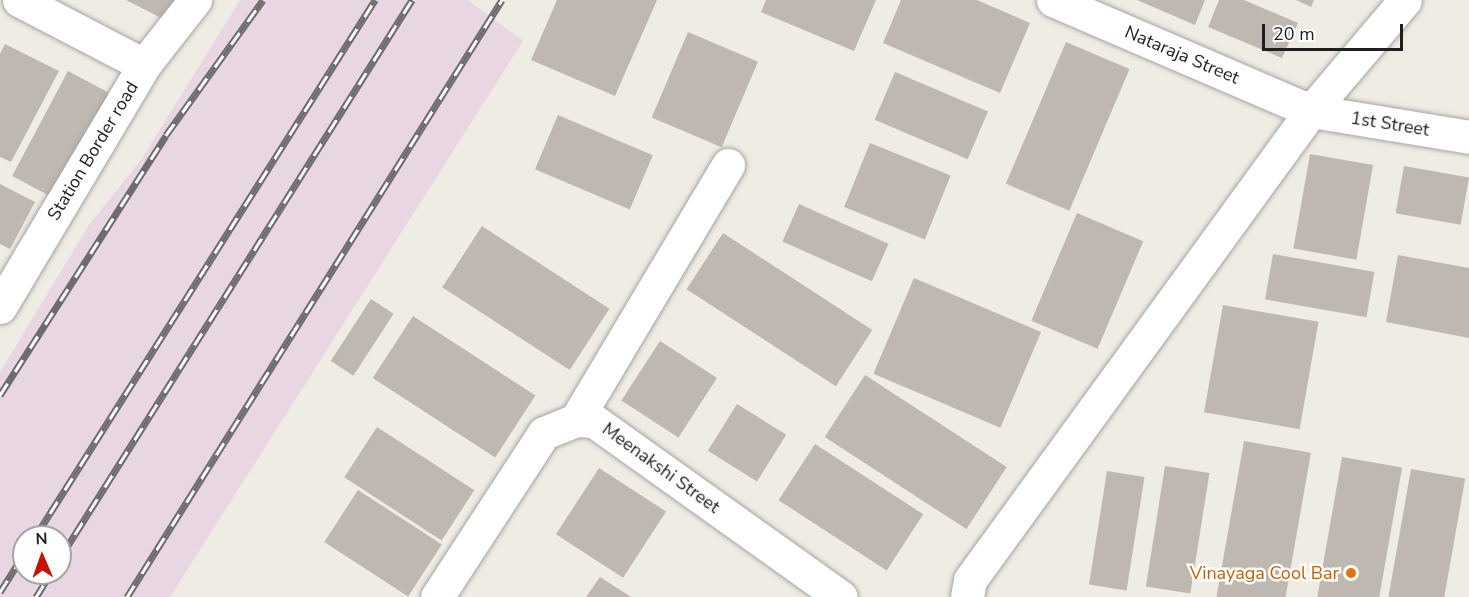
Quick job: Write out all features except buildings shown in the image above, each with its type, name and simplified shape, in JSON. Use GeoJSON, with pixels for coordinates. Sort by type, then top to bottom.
{"type":"FeatureCollection","features":[{"type":"Feature","properties":{"kind":"street"},"geometry":{"type":"LineString","coordinates":[[19,0],[144,65]]}},
{"type":"Feature","properties":{"kind":"street","name":"Station Border road"},"geometry":{"type":"LineString","coordinates":[[0,307],[144,65],[195,0]]}},
{"type":"Feature","properties":{"kind":"street","name":"Nataraja Street"},"geometry":{"type":"LineString","coordinates":[[1053,0],[1311,111]]}},
{"type":"Feature","properties":{"kind":"street"},"geometry":{"type":"LineString","coordinates":[[967,597],[970,580],[1311,111],[1405,0]]}},
{"type":"Feature","properties":{"kind":"street","name":"1st Street"},"geometry":{"type":"LineString","coordinates":[[1311,111],[1469,136]]}},
{"type":"Feature","properties":{"kind":"street"},"geometry":{"type":"LineString","coordinates":[[576,420],[728,165]]}},
{"type":"Feature","properties":{"kind":"street","name":"Meenakshi Street"},"geometry":{"type":"LineString","coordinates":[[437,597],[544,433],[576,420],[594,420],[842,597]]}},
{"type":"Feature","properties":{"kind":"shaded area"},"geometry":{"type":"Polygon","coordinates":[[[240,0],[468,0],[523,41],[170,597],[0,597],[0,372],[89,225],[141,160],[240,0]]]}},
{"type":"Feature","properties":{"kind":"railway"},"geometry":{"type":"LineString","coordinates":[[0,395],[166,135],[263,0]]}},
{"type":"Feature","properties":{"kind":"railway"},"geometry":{"type":"LineString","coordinates":[[43,525],[375,0]]}},
{"type":"Feature","properties":{"kind":"railway"},"geometry":{"type":"LineString","coordinates":[[72,539],[412,0]]}},
{"type":"Feature","properties":{"kind":"railway"},"geometry":{"type":"LineString","coordinates":[[127,597],[502,0]]}},
{"type":"Feature","properties":{"kind":"railway"},"geometry":{"type":"LineString","coordinates":[[0,592],[12,573]]}},
{"type":"Feature","properties":{"kind":"railway"},"geometry":{"type":"LineString","coordinates":[[36,597],[44,585]]}},
{"type":"Feature","properties":{"kind":"place","name":"Vinayaga Cool Bar"},"geometry":{"type":"Point","coordinates":[1351,573]}}]}
